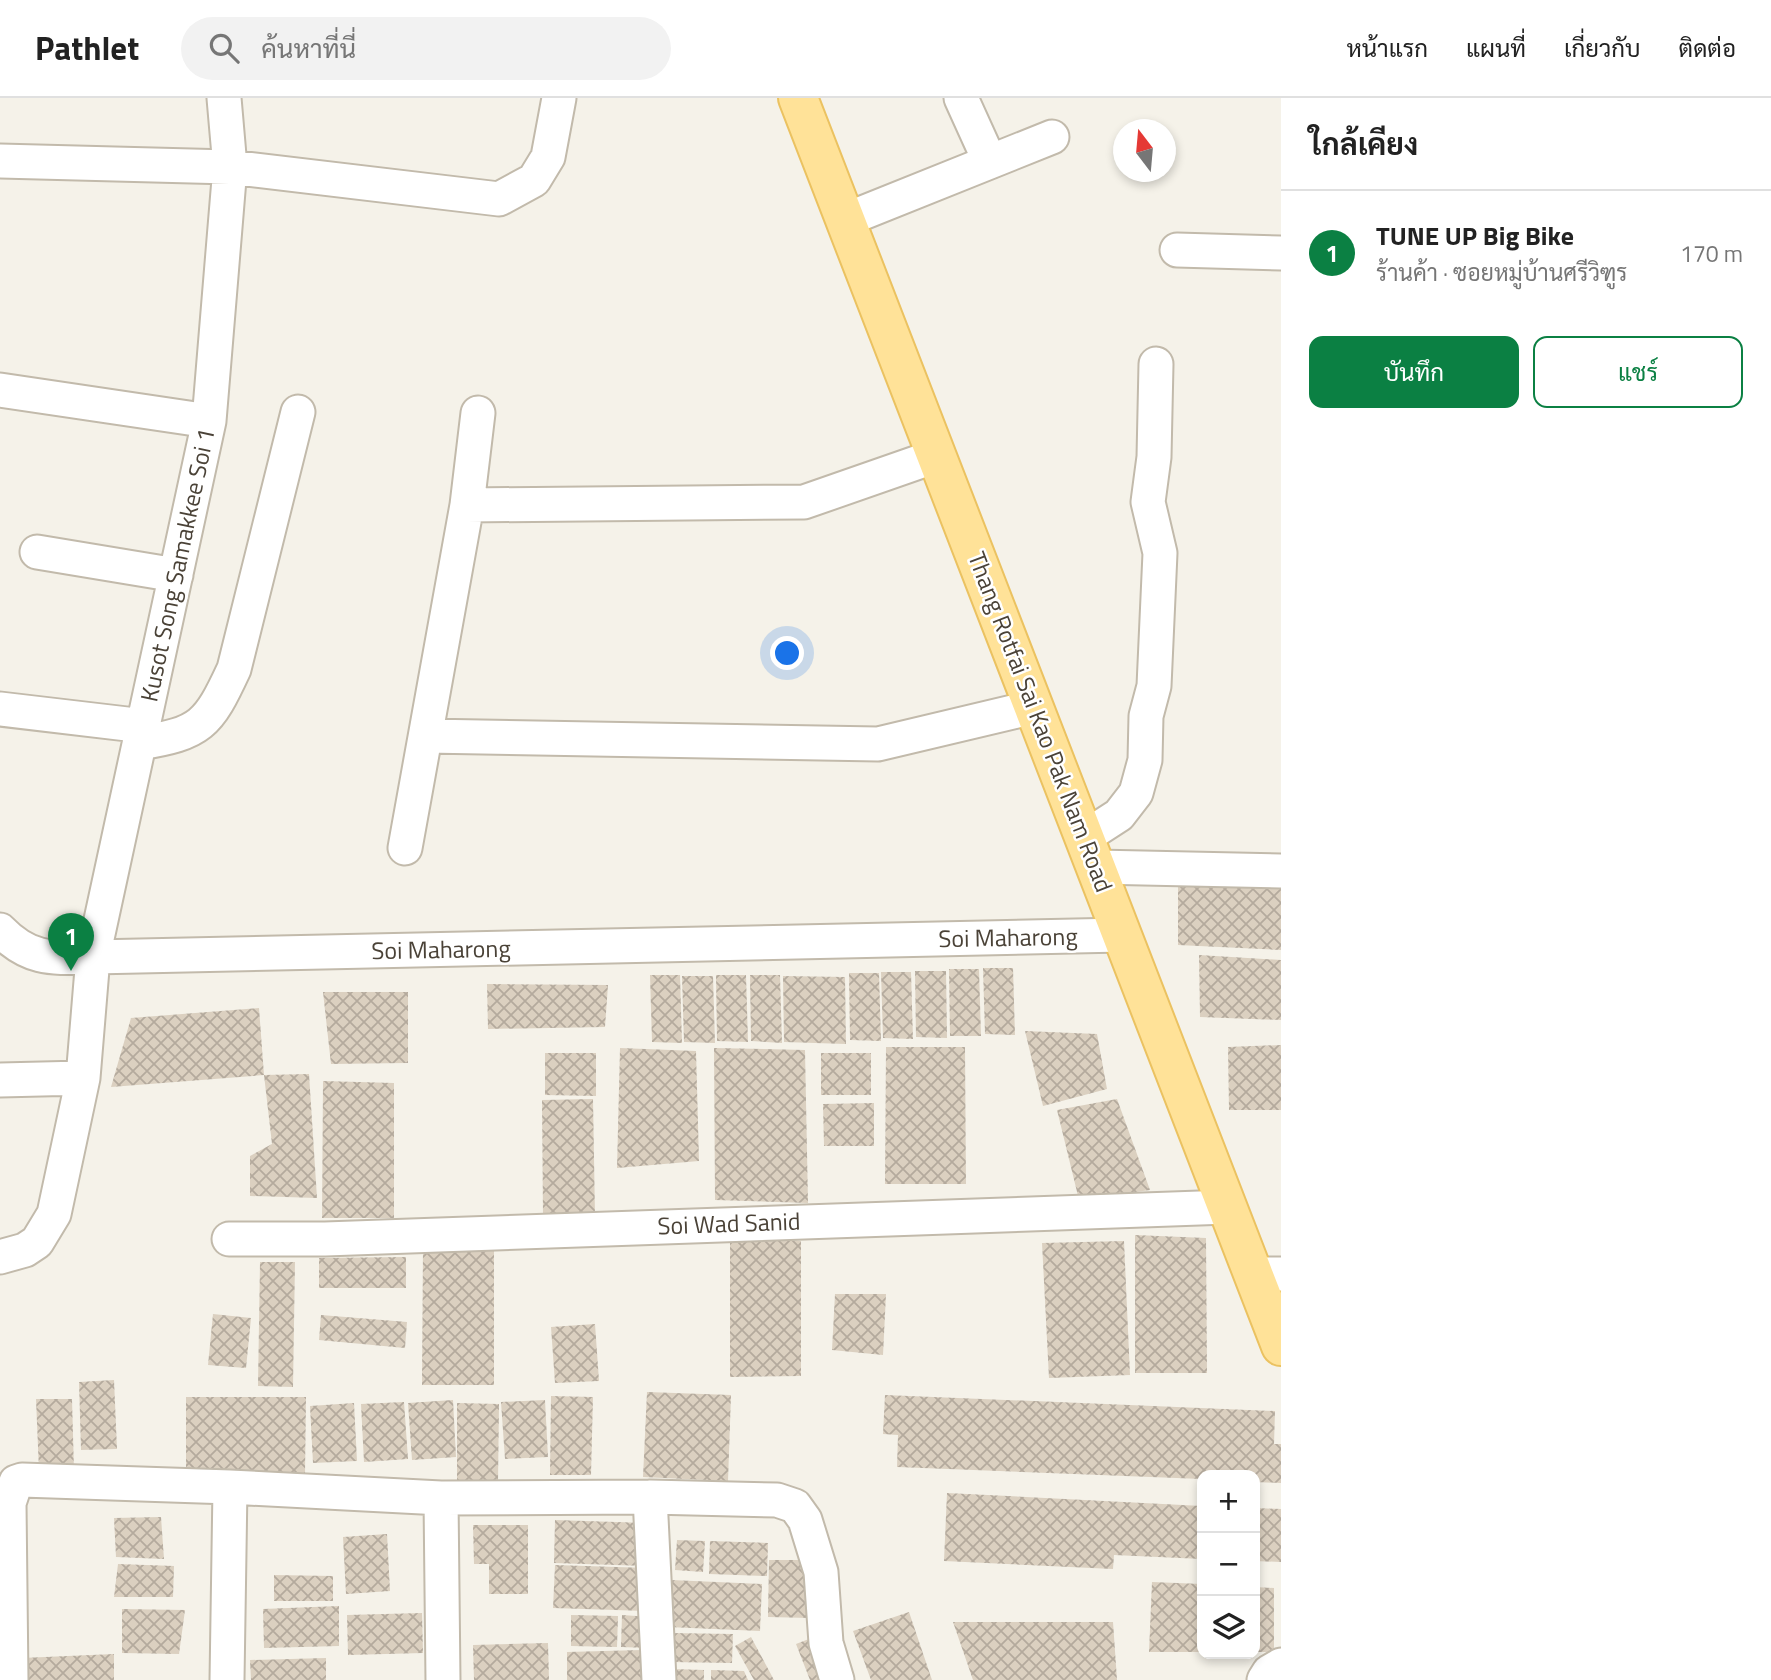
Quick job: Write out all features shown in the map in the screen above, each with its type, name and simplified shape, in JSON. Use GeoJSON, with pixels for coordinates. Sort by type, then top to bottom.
{"type":"FeatureCollection","features":[{"type":"Feature","properties":{"kind":"main road","name":"Thang Rotfai Sai Kao Pak Nam Road"},"geometry":{"type":"LineString","coordinates":[[798,98],[1228,1207],[1267,1274],[1281,1346]]}},
{"type":"Feature","properties":{"kind":"street","name":"Kusot Song Samakkee Soi 1"},"geometry":{"type":"LineString","coordinates":[[93,957],[209,421],[230,167],[225,98]]}},
{"type":"Feature","properties":{"kind":"street"},"geometry":{"type":"LineString","coordinates":[[0,161],[230,167],[499,199],[534,180],[548,158],[559,98]]}},
{"type":"Feature","properties":{"kind":"street"},"geometry":{"type":"LineString","coordinates":[[961,98],[990,162]]}},
{"type":"Feature","properties":{"kind":"street"},"geometry":{"type":"LineString","coordinates":[[845,220],[1052,137]]}},
{"type":"Feature","properties":{"kind":"street"},"geometry":{"type":"LineString","coordinates":[[1177,250],[1281,253]]}},
{"type":"Feature","properties":{"kind":"street"},"geometry":{"type":"LineString","coordinates":[[1090,852],[1136,793],[1145,760],[1146,716],[1154,687],[1160,553],[1148,502],[1154,457],[1156,364]]}},
{"type":"Feature","properties":{"kind":"street"},"geometry":{"type":"LineString","coordinates":[[0,390],[209,421]]}},
{"type":"Feature","properties":{"kind":"street"},"geometry":{"type":"LineString","coordinates":[[0,709],[142,734],[174,737],[195,728],[216,708],[234,669],[298,412]]}},
{"type":"Feature","properties":{"kind":"street"},"geometry":{"type":"LineString","coordinates":[[405,848],[467,505],[478,413]]}},
{"type":"Feature","properties":{"kind":"street"},"geometry":{"type":"LineString","coordinates":[[467,505],[804,502],[936,456]]}},
{"type":"Feature","properties":{"kind":"street"},"geometry":{"type":"LineString","coordinates":[[37,552],[176,575]]}},
{"type":"Feature","properties":{"kind":"street"},"geometry":{"type":"LineString","coordinates":[[426,736],[878,744],[1034,707]]}},
{"type":"Feature","properties":{"kind":"street"},"geometry":{"type":"LineString","coordinates":[[1090,852],[1281,871]]}},
{"type":"Feature","properties":{"kind":"street","name":"Soi Maharong"},"geometry":{"type":"LineString","coordinates":[[0,930],[33,955],[47,958],[1122,935]]}},
{"type":"Feature","properties":{"kind":"street"},"geometry":{"type":"LineString","coordinates":[[0,1257],[25,1250],[37,1242],[54,1214],[83,1078],[93,957]]}},
{"type":"Feature","properties":{"kind":"street"},"geometry":{"type":"LineString","coordinates":[[0,1080],[83,1078]]}},
{"type":"Feature","properties":{"kind":"street","name":"Soi Wad Sanid"},"geometry":{"type":"LineString","coordinates":[[229,1239],[325,1239],[1228,1207]]}},
{"type":"Feature","properties":{"kind":"street"},"geometry":{"type":"LineString","coordinates":[[11,1680],[9,1503],[16,1482],[22,1480],[441,1498],[650,1497],[777,1500],[795,1506],[805,1520],[821,1572],[826,1643],[837,1680]]}},
{"type":"Feature","properties":{"kind":"street"},"geometry":{"type":"LineString","coordinates":[[227,1680],[230,1487]]}},
{"type":"Feature","properties":{"kind":"street"},"geometry":{"type":"LineString","coordinates":[[650,1497],[659,1680]]}},
{"type":"Feature","properties":{"kind":"street"},"geometry":{"type":"LineString","coordinates":[[441,1498],[443,1680]]}},
{"type":"Feature","properties":{"kind":"street"},"geometry":{"type":"LineString","coordinates":[[1265,1680],[1269,1672],[1281,1665]]}},
{"type":"Feature","properties":{"kind":"building"},"geometry":{"type":"Polygon","coordinates":[[[1178,883],[1281,886],[1281,950],[1178,945],[1178,883]]]}},
{"type":"Feature","properties":{"kind":"building"},"geometry":{"type":"Polygon","coordinates":[[[1199,955],[1281,960],[1281,1020],[1200,1017],[1199,955]]]}},
{"type":"Feature","properties":{"kind":"building"},"geometry":{"type":"Polygon","coordinates":[[[983,968],[1013,968],[1015,1035],[985,1034],[983,968]]]}},
{"type":"Feature","properties":{"kind":"building"},"geometry":{"type":"Polygon","coordinates":[[[949,969],[979,969],[981,1036],[950,1036],[949,969]]]}},
{"type":"Feature","properties":{"kind":"building"},"geometry":{"type":"Polygon","coordinates":[[[915,971],[946,971],[947,1038],[916,1037],[915,971]]]}},
{"type":"Feature","properties":{"kind":"building"},"geometry":{"type":"Polygon","coordinates":[[[881,972],[911,972],[913,1039],[883,1038],[881,972]]]}},
{"type":"Feature","properties":{"kind":"building"},"geometry":{"type":"Polygon","coordinates":[[[849,973],[879,973],[881,1041],[850,1040],[849,973]]]}},
{"type":"Feature","properties":{"kind":"building"},"geometry":{"type":"Polygon","coordinates":[[[650,975],[680,975],[682,1043],[652,1042],[650,975]]]}},
{"type":"Feature","properties":{"kind":"building"},"geometry":{"type":"Polygon","coordinates":[[[716,975],[746,975],[748,1042],[717,1041],[716,975]]]}},
{"type":"Feature","properties":{"kind":"building"},"geometry":{"type":"Polygon","coordinates":[[[750,975],[780,975],[782,1043],[751,1041],[750,975]]]}},
{"type":"Feature","properties":{"kind":"building"},"geometry":{"type":"Polygon","coordinates":[[[682,976],[713,976],[715,1043],[684,1042],[682,976]]]}},
{"type":"Feature","properties":{"kind":"building"},"geometry":{"type":"Polygon","coordinates":[[[783,976],[845,977],[846,1044],[784,1042],[783,976]]]}},
{"type":"Feature","properties":{"kind":"building"},"geometry":{"type":"Polygon","coordinates":[[[487,984],[608,985],[605,1027],[488,1029],[487,984]]]}},
{"type":"Feature","properties":{"kind":"building"},"geometry":{"type":"Polygon","coordinates":[[[323,992],[408,992],[408,1063],[331,1064],[323,992]]]}},
{"type":"Feature","properties":{"kind":"building"},"geometry":{"type":"Polygon","coordinates":[[[259,1008],[264,1075],[111,1087],[131,1018],[259,1008]]]}},
{"type":"Feature","properties":{"kind":"building"},"geometry":{"type":"Polygon","coordinates":[[[1025,1031],[1097,1034],[1107,1089],[1043,1106],[1025,1031]]]}},
{"type":"Feature","properties":{"kind":"building"},"geometry":{"type":"Polygon","coordinates":[[[1281,1045],[1281,1110],[1229,1110],[1228,1047],[1281,1045]]]}},
{"type":"Feature","properties":{"kind":"building"},"geometry":{"type":"Polygon","coordinates":[[[886,1047],[965,1047],[966,1184],[885,1184],[886,1047]]]}},
{"type":"Feature","properties":{"kind":"building"},"geometry":{"type":"Polygon","coordinates":[[[620,1048],[696,1051],[699,1161],[617,1168],[620,1048]]]}},
{"type":"Feature","properties":{"kind":"building"},"geometry":{"type":"Polygon","coordinates":[[[714,1048],[805,1050],[808,1203],[715,1200],[714,1048]]]}},
{"type":"Feature","properties":{"kind":"building"},"geometry":{"type":"Polygon","coordinates":[[[545,1053],[596,1053],[596,1096],[545,1095],[545,1053]]]}},
{"type":"Feature","properties":{"kind":"building"},"geometry":{"type":"Polygon","coordinates":[[[821,1053],[871,1053],[871,1095],[821,1095],[821,1053]]]}},
{"type":"Feature","properties":{"kind":"building"},"geometry":{"type":"Polygon","coordinates":[[[309,1074],[317,1198],[250,1196],[250,1156],[272,1144],[264,1075],[309,1074]]]}},
{"type":"Feature","properties":{"kind":"building"},"geometry":{"type":"Polygon","coordinates":[[[323,1081],[394,1083],[394,1218],[322,1218],[323,1081]]]}},
{"type":"Feature","properties":{"kind":"building"},"geometry":{"type":"Polygon","coordinates":[[[593,1099],[595,1216],[543,1217],[542,1100],[593,1099]]]}},
{"type":"Feature","properties":{"kind":"building"},"geometry":{"type":"Polygon","coordinates":[[[1117,1099],[1150,1190],[1079,1200],[1057,1110],[1117,1099]]]}},
{"type":"Feature","properties":{"kind":"building"},"geometry":{"type":"Polygon","coordinates":[[[874,1103],[874,1146],[824,1146],[823,1104],[874,1103]]]}},
{"type":"Feature","properties":{"kind":"building"},"geometry":{"type":"Polygon","coordinates":[[[1135,1235],[1206,1238],[1207,1373],[1135,1373],[1135,1235]]]}},
{"type":"Feature","properties":{"kind":"building"},"geometry":{"type":"Polygon","coordinates":[[[730,1239],[801,1241],[801,1376],[730,1377],[730,1239]]]}},
{"type":"Feature","properties":{"kind":"building"},"geometry":{"type":"Polygon","coordinates":[[[1124,1241],[1130,1375],[1049,1378],[1042,1243],[1124,1241]]]}},
{"type":"Feature","properties":{"kind":"building"},"geometry":{"type":"Polygon","coordinates":[[[423,1247],[494,1250],[494,1385],[422,1385],[423,1247]]]}},
{"type":"Feature","properties":{"kind":"building"},"geometry":{"type":"Polygon","coordinates":[[[406,1257],[406,1288],[319,1288],[319,1258],[406,1257]]]}},
{"type":"Feature","properties":{"kind":"building"},"geometry":{"type":"Polygon","coordinates":[[[260,1262],[295,1262],[293,1387],[258,1386],[260,1262]]]}},
{"type":"Feature","properties":{"kind":"building"},"geometry":{"type":"Polygon","coordinates":[[[835,1294],[886,1294],[883,1355],[832,1350],[835,1294]]]}},
{"type":"Feature","properties":{"kind":"building"},"geometry":{"type":"Polygon","coordinates":[[[213,1314],[251,1318],[246,1368],[208,1365],[213,1314]]]}},
{"type":"Feature","properties":{"kind":"building"},"geometry":{"type":"Polygon","coordinates":[[[321,1315],[407,1322],[405,1348],[319,1340],[321,1315]]]}},
{"type":"Feature","properties":{"kind":"building"},"geometry":{"type":"Polygon","coordinates":[[[595,1324],[599,1381],[555,1383],[551,1327],[595,1324]]]}},
{"type":"Feature","properties":{"kind":"building"},"geometry":{"type":"Polygon","coordinates":[[[114,1380],[117,1449],[81,1450],[79,1382],[114,1380]]]}},
{"type":"Feature","properties":{"kind":"building"},"geometry":{"type":"Polygon","coordinates":[[[647,1392],[731,1395],[728,1481],[643,1477],[647,1392]]]}},
{"type":"Feature","properties":{"kind":"building"},"geometry":{"type":"Polygon","coordinates":[[[885,1395],[1275,1411],[1274,1444],[1281,1444],[1281,1483],[1260,1482],[1260,1470],[1197,1470],[1197,1479],[897,1467],[898,1435],[883,1434],[885,1395]]]}},
{"type":"Feature","properties":{"kind":"building"},"geometry":{"type":"Polygon","coordinates":[[[551,1396],[593,1397],[591,1475],[550,1475],[551,1396]]]}},
{"type":"Feature","properties":{"kind":"building"},"geometry":{"type":"Polygon","coordinates":[[[186,1397],[306,1397],[305,1474],[186,1473],[186,1397]]]}},
{"type":"Feature","properties":{"kind":"building"},"geometry":{"type":"Polygon","coordinates":[[[36,1399],[72,1399],[74,1471],[39,1471],[36,1399]]]}},
{"type":"Feature","properties":{"kind":"building"},"geometry":{"type":"Polygon","coordinates":[[[453,1400],[456,1457],[412,1460],[408,1403],[453,1400]]]}},
{"type":"Feature","properties":{"kind":"building"},"geometry":{"type":"Polygon","coordinates":[[[545,1400],[548,1457],[505,1459],[501,1402],[545,1400]]]}},
{"type":"Feature","properties":{"kind":"building"},"geometry":{"type":"Polygon","coordinates":[[[404,1402],[408,1459],[364,1462],[361,1404],[404,1402]]]}},
{"type":"Feature","properties":{"kind":"building"},"geometry":{"type":"Polygon","coordinates":[[[354,1403],[357,1461],[313,1463],[310,1406],[354,1403]]]}},
{"type":"Feature","properties":{"kind":"building"},"geometry":{"type":"Polygon","coordinates":[[[457,1403],[499,1404],[498,1482],[457,1482],[457,1403]]]}},
{"type":"Feature","properties":{"kind":"building"},"geometry":{"type":"Polygon","coordinates":[[[947,1493],[1197,1506],[1197,1559],[1114,1555],[1113,1569],[944,1561],[947,1493]]]}},
{"type":"Feature","properties":{"kind":"building"},"geometry":{"type":"Polygon","coordinates":[[[1260,1508],[1281,1509],[1281,1562],[1260,1561],[1260,1508]]]}},
{"type":"Feature","properties":{"kind":"building"},"geometry":{"type":"Polygon","coordinates":[[[161,1517],[164,1559],[116,1557],[114,1518],[161,1517]]]}},
{"type":"Feature","properties":{"kind":"building"},"geometry":{"type":"Polygon","coordinates":[[[555,1520],[647,1523],[646,1566],[554,1563],[555,1520]]]}},
{"type":"Feature","properties":{"kind":"building"},"geometry":{"type":"Polygon","coordinates":[[[473,1525],[528,1525],[528,1594],[489,1594],[489,1564],[474,1564],[473,1525]]]}},
{"type":"Feature","properties":{"kind":"building"},"geometry":{"type":"Polygon","coordinates":[[[387,1534],[390,1591],[346,1594],[343,1537],[387,1534]]]}},
{"type":"Feature","properties":{"kind":"building"},"geometry":{"type":"Polygon","coordinates":[[[677,1540],[705,1541],[703,1572],[675,1570],[677,1540]]]}},
{"type":"Feature","properties":{"kind":"building"},"geometry":{"type":"Polygon","coordinates":[[[710,1541],[768,1543],[767,1576],[709,1574],[710,1541]]]}},
{"type":"Feature","properties":{"kind":"building"},"geometry":{"type":"Polygon","coordinates":[[[769,1560],[812,1560],[810,1618],[768,1617],[769,1560]]]}},
{"type":"Feature","properties":{"kind":"building"},"geometry":{"type":"Polygon","coordinates":[[[118,1564],[174,1566],[173,1597],[114,1597],[118,1564]]]}},
{"type":"Feature","properties":{"kind":"building"},"geometry":{"type":"Polygon","coordinates":[[[555,1565],[647,1568],[646,1611],[553,1608],[555,1565]]]}},
{"type":"Feature","properties":{"kind":"building"},"geometry":{"type":"Polygon","coordinates":[[[274,1575],[333,1576],[333,1601],[274,1601],[274,1575]]]}},
{"type":"Feature","properties":{"kind":"building"},"geometry":{"type":"Polygon","coordinates":[[[671,1580],[762,1584],[760,1631],[668,1627],[671,1580]]]}},
{"type":"Feature","properties":{"kind":"building"},"geometry":{"type":"Polygon","coordinates":[[[1152,1582],[1197,1584],[1197,1652],[1149,1652],[1152,1582]]]}},
{"type":"Feature","properties":{"kind":"building"},"geometry":{"type":"Polygon","coordinates":[[[1260,1587],[1274,1588],[1274,1652],[1260,1652],[1260,1587]]]}},
{"type":"Feature","properties":{"kind":"building"},"geometry":{"type":"Polygon","coordinates":[[[339,1606],[339,1646],[264,1648],[263,1609],[339,1606]]]}},
{"type":"Feature","properties":{"kind":"building"},"geometry":{"type":"Polygon","coordinates":[[[122,1609],[185,1610],[179,1654],[122,1653],[122,1609]]]}},
{"type":"Feature","properties":{"kind":"building"},"geometry":{"type":"Polygon","coordinates":[[[909,1612],[932,1680],[871,1680],[853,1631],[909,1612]]]}},
{"type":"Feature","properties":{"kind":"building"},"geometry":{"type":"Polygon","coordinates":[[[422,1613],[423,1653],[348,1655],[347,1615],[422,1613]]]}},
{"type":"Feature","properties":{"kind":"building"},"geometry":{"type":"Polygon","coordinates":[[[571,1615],[618,1616],[617,1647],[571,1646],[571,1615]]]}},
{"type":"Feature","properties":{"kind":"building"},"geometry":{"type":"Polygon","coordinates":[[[622,1615],[650,1617],[648,1648],[621,1647],[622,1615]]]}},
{"type":"Feature","properties":{"kind":"building"},"geometry":{"type":"Polygon","coordinates":[[[953,1622],[1113,1622],[1117,1680],[973,1680],[953,1622]]]}},
{"type":"Feature","properties":{"kind":"building"},"geometry":{"type":"Polygon","coordinates":[[[671,1633],[733,1634],[732,1663],[670,1662],[671,1633]]]}},
{"type":"Feature","properties":{"kind":"building"},"geometry":{"type":"Polygon","coordinates":[[[751,1637],[774,1680],[754,1680],[735,1646],[751,1637]]]}},
{"type":"Feature","properties":{"kind":"building"},"geometry":{"type":"Polygon","coordinates":[[[814,1637],[831,1680],[810,1680],[796,1644],[814,1637]]]}},
{"type":"Feature","properties":{"kind":"building"},"geometry":{"type":"Polygon","coordinates":[[[548,1643],[549,1680],[474,1680],[473,1645],[548,1643]]]}},
{"type":"Feature","properties":{"kind":"building"},"geometry":{"type":"Polygon","coordinates":[[[642,1650],[643,1680],[567,1680],[567,1652],[642,1650]]]}},
{"type":"Feature","properties":{"kind":"building"},"geometry":{"type":"Polygon","coordinates":[[[114,1654],[114,1680],[22,1680],[22,1658],[114,1654]]]}},
{"type":"Feature","properties":{"kind":"building"},"geometry":{"type":"Polygon","coordinates":[[[326,1658],[326,1680],[251,1680],[250,1660],[326,1658]]]}},
{"type":"Feature","properties":{"kind":"building"},"geometry":{"type":"Polygon","coordinates":[[[672,1669],[704,1670],[704,1680],[672,1680],[672,1669]]]}},
{"type":"Feature","properties":{"kind":"building"},"geometry":{"type":"Polygon","coordinates":[[[711,1670],[744,1671],[748,1680],[711,1680],[711,1670]]]}},
{"type":"Feature","properties":{"kind":"place","name":"TUNE UP Big Bike"},"geometry":{"type":"Point","coordinates":[71,971]}}]}
